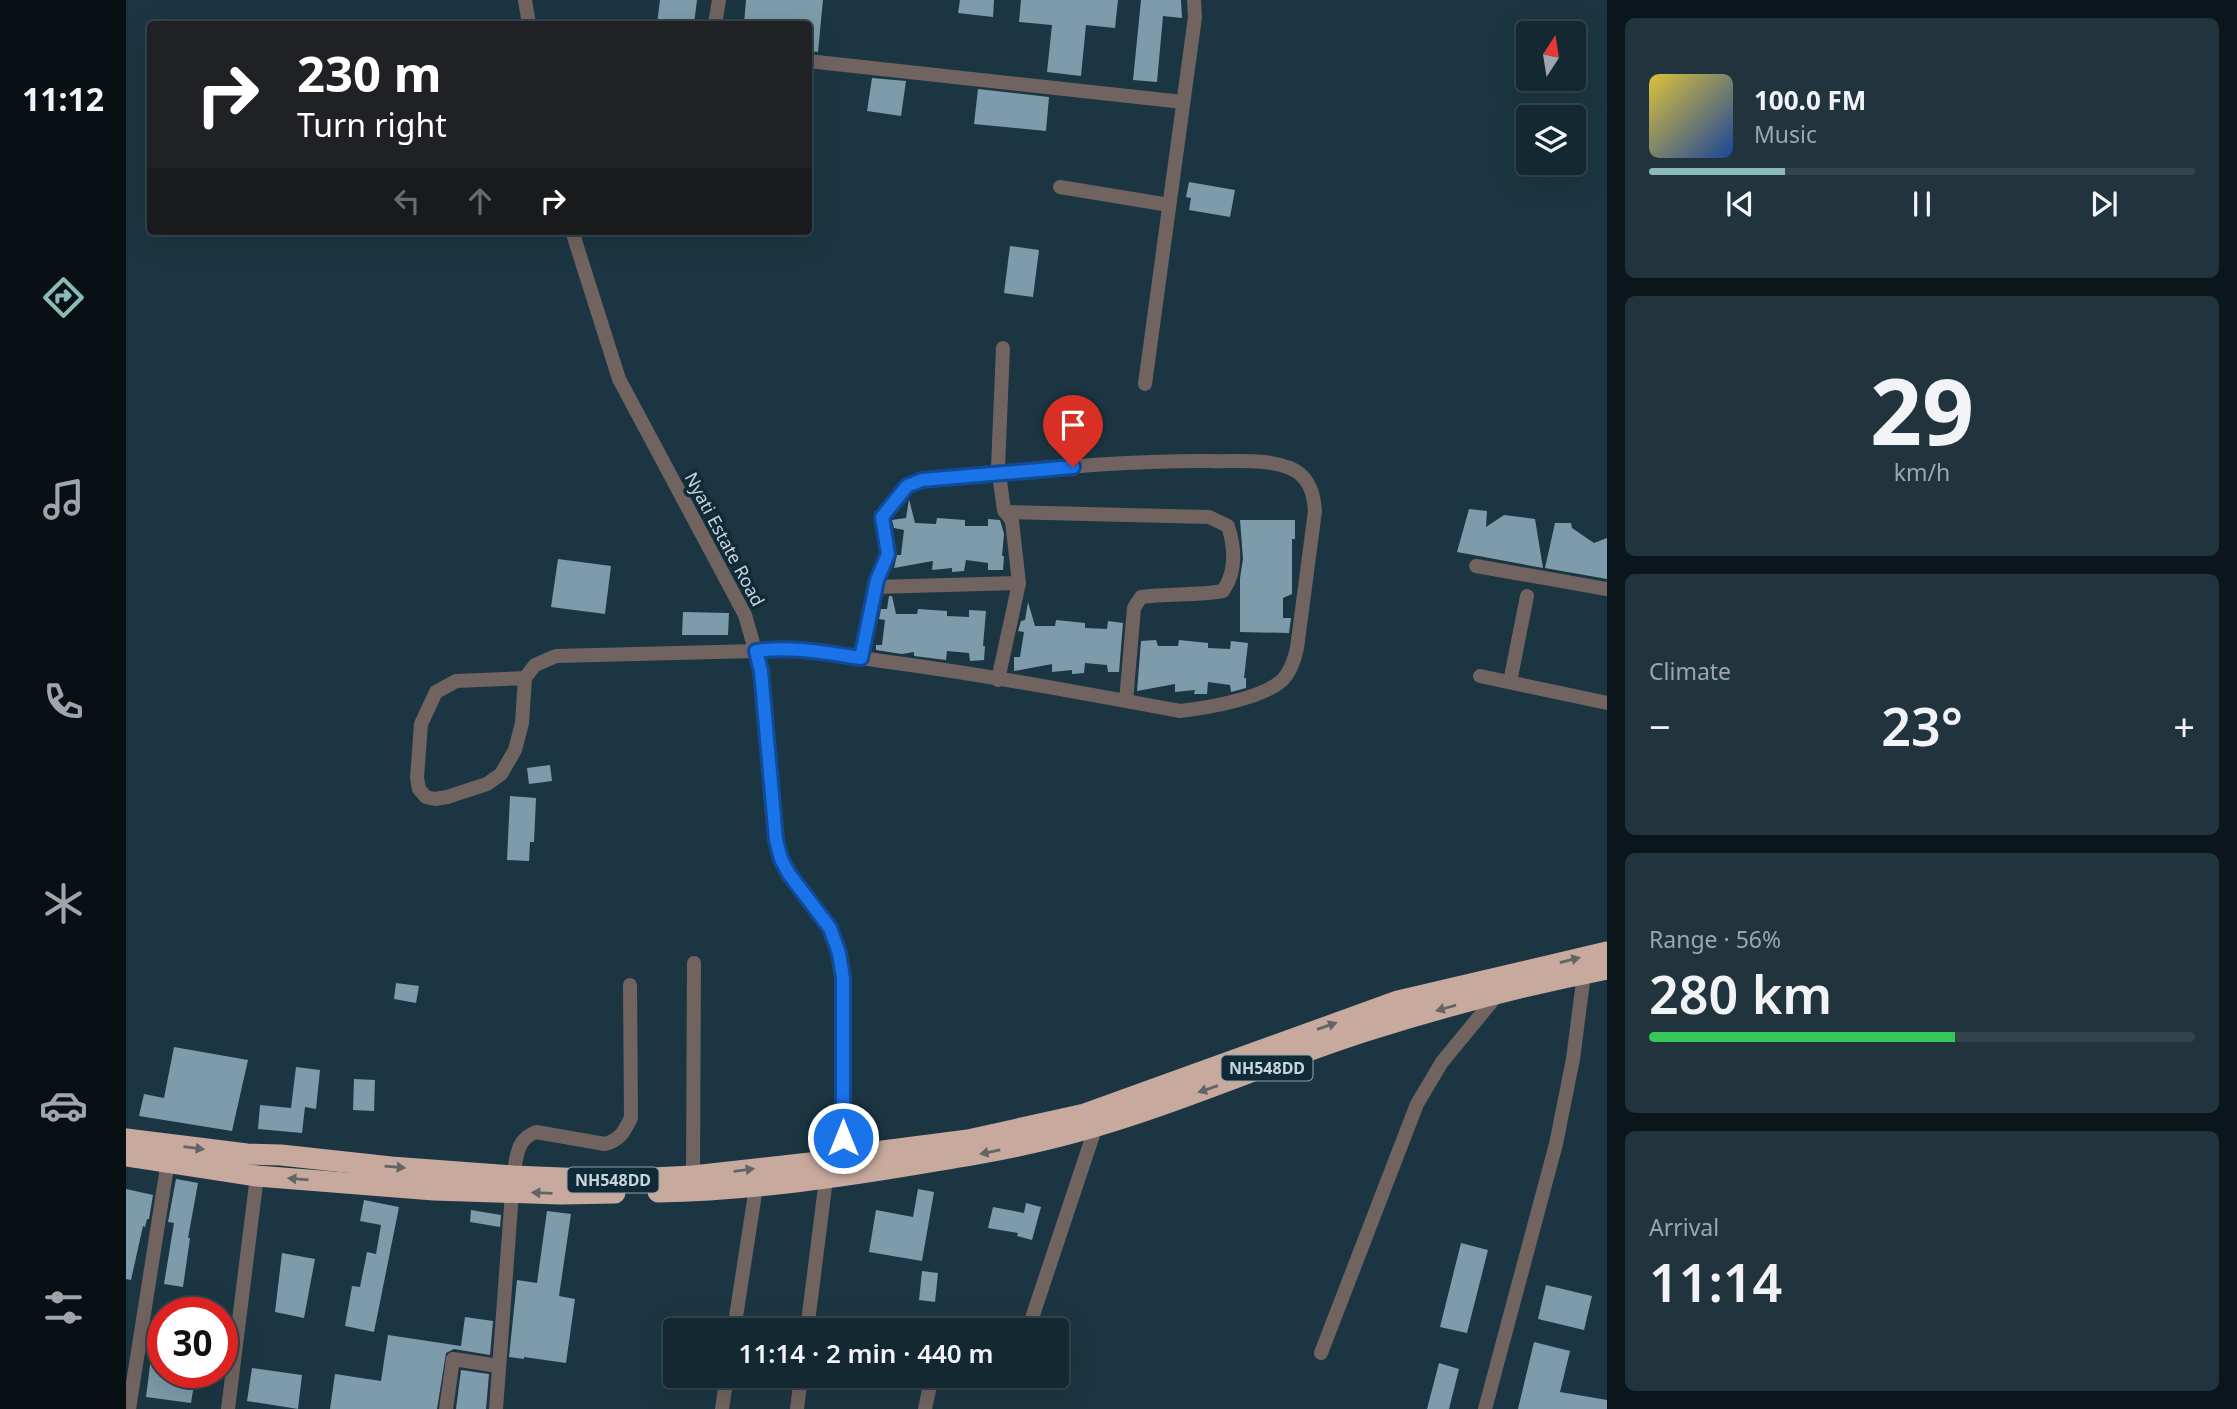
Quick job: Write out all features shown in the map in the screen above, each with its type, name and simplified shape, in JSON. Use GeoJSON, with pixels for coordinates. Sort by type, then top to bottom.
{"type":"FeatureCollection","features":[{"type":"Feature","properties":{"kind":"highway","name":"NH548DD"},"geometry":{"type":"LineString","coordinates":[[126,1139],[513,1184],[561,1194],[756,1187],[838,1171],[1085,1114],[1398,1001],[1607,952]]}},
{"type":"Feature","properties":{"kind":"highway","name":"NH548DD"},"geometry":{"type":"LineString","coordinates":[[126,1156],[257,1176],[434,1190],[693,1176],[819,1162],[838,1171],[984,1154],[1096,1126],[1211,1088],[1365,1031],[1533,983],[1607,969]]}},
{"type":"Feature","properties":{"kind":"street"},"geometry":{"type":"LineString","coordinates":[[526,0],[529,21]]}},
{"type":"Feature","properties":{"kind":"street"},"geometry":{"type":"LineString","coordinates":[[716,21],[719,0]]}},
{"type":"Feature","properties":{"kind":"street"},"geometry":{"type":"LineString","coordinates":[[1145,384],[1195,17],[1194,0]]}},
{"type":"Feature","properties":{"kind":"street"},"geometry":{"type":"LineString","coordinates":[[812,61],[1182,102]]}},
{"type":"Feature","properties":{"kind":"street"},"geometry":{"type":"LineString","coordinates":[[1060,187],[1169,205]]}},
{"type":"Feature","properties":{"kind":"street","name":"Nyati Estate Road"},"geometry":{"type":"LineString","coordinates":[[573,235],[620,379],[645,431],[746,615],[761,671],[772,813],[781,859],[789,874],[830,928],[839,953],[843,978],[838,1171],[809,1318]]}},
{"type":"Feature","properties":{"kind":"street"},"geometry":{"type":"LineString","coordinates":[[999,680],[1019,583],[1012,521],[1006,512],[999,473],[1003,348]]}},
{"type":"Feature","properties":{"kind":"street"},"geometry":{"type":"LineString","coordinates":[[525,678],[456,681],[436,692],[421,724],[417,778],[419,789],[426,797],[447,797],[487,784],[501,774],[514,750],[522,723],[525,678],[535,665],[556,656],[799,649],[1180,711],[1213,708],[1280,682],[1292,667],[1297,649],[1315,511],[1314,494],[1305,479],[1291,468],[1265,462],[1147,460],[922,480],[907,486],[882,517],[888,554],[875,587],[861,658]]}},
{"type":"Feature","properties":{"kind":"street"},"geometry":{"type":"LineString","coordinates":[[1006,512],[1209,517],[1228,526],[1234,545],[1232,579],[1223,591],[1201,595],[1158,594],[1141,597],[1134,608],[1126,701]]}},
{"type":"Feature","properties":{"kind":"street"},"geometry":{"type":"LineString","coordinates":[[1476,566],[1607,589]]}},
{"type":"Feature","properties":{"kind":"street"},"geometry":{"type":"LineString","coordinates":[[875,587],[1019,583]]}},
{"type":"Feature","properties":{"kind":"street"},"geometry":{"type":"LineString","coordinates":[[1510,682],[1527,596]]}},
{"type":"Feature","properties":{"kind":"street"},"geometry":{"type":"LineString","coordinates":[[1480,676],[1607,703]]}},
{"type":"Feature","properties":{"kind":"street"},"geometry":{"type":"LineString","coordinates":[[693,1176],[694,963]]}},
{"type":"Feature","properties":{"kind":"street"},"geometry":{"type":"LineString","coordinates":[[1485,1409],[1556,1144],[1573,1059],[1584,974]]}},
{"type":"Feature","properties":{"kind":"street"},"geometry":{"type":"LineString","coordinates":[[496,1409],[518,1148],[528,1135],[536,1132],[605,1144],[615,1141],[624,1133],[631,1118],[630,985]]}},
{"type":"Feature","properties":{"kind":"street"},"geometry":{"type":"LineString","coordinates":[[1321,1353],[1417,1104],[1441,1062],[1499,993]]}},
{"type":"Feature","properties":{"kind":"street"},"geometry":{"type":"LineString","coordinates":[[1032,1318],[1096,1126]]}},
{"type":"Feature","properties":{"kind":"street"},"geometry":{"type":"LineString","coordinates":[[129,1409],[168,1161]]}},
{"type":"Feature","properties":{"kind":"street"},"geometry":{"type":"LineString","coordinates":[[228,1409],[257,1176]]}},
{"type":"Feature","properties":{"kind":"street"},"geometry":{"type":"LineString","coordinates":[[736,1318],[756,1187]]}},
{"type":"Feature","properties":{"kind":"street"},"geometry":{"type":"LineString","coordinates":[[446,1409],[453,1359],[499,1366]]}},
{"type":"Feature","properties":{"kind":"street"},"geometry":{"type":"LineString","coordinates":[[722,1409],[725,1388]]}},
{"type":"Feature","properties":{"kind":"street"},"geometry":{"type":"LineString","coordinates":[[797,1409],[800,1388]]}},
{"type":"Feature","properties":{"kind":"street"},"geometry":{"type":"LineString","coordinates":[[925,1409],[929,1388]]}},
{"type":"Feature","properties":{"kind":"building"},"geometry":{"type":"Polygon","coordinates":[[[660,0],[697,0],[694,21],[657,21],[660,0]]]}},
{"type":"Feature","properties":{"kind":"building"},"geometry":{"type":"Polygon","coordinates":[[[746,0],[823,0],[818,52],[812,51],[812,21],[744,21],[746,0]]]}},
{"type":"Feature","properties":{"kind":"building"},"geometry":{"type":"Polygon","coordinates":[[[960,0],[994,0],[993,17],[958,13],[960,0]]]}},
{"type":"Feature","properties":{"kind":"building"},"geometry":{"type":"Polygon","coordinates":[[[1021,0],[1118,0],[1115,28],[1086,25],[1081,76],[1047,72],[1052,25],[1019,22],[1021,0]]]}},
{"type":"Feature","properties":{"kind":"building"},"geometry":{"type":"Polygon","coordinates":[[[1141,0],[1181,0],[1182,18],[1163,16],[1157,82],[1133,80],[1141,0]]]}},
{"type":"Feature","properties":{"kind":"building"},"geometry":{"type":"Polygon","coordinates":[[[872,78],[906,81],[901,116],[867,111],[872,78]]]}},
{"type":"Feature","properties":{"kind":"building"},"geometry":{"type":"Polygon","coordinates":[[[978,89],[1049,97],[1046,131],[974,124],[978,89]]]}},
{"type":"Feature","properties":{"kind":"building"},"geometry":{"type":"Polygon","coordinates":[[[1189,182],[1235,190],[1230,217],[1189,210],[1191,198],[1186,197],[1189,182]]]}},
{"type":"Feature","properties":{"kind":"building"},"geometry":{"type":"Polygon","coordinates":[[[1010,246],[1039,250],[1033,297],[1004,293],[1010,246]]]}},
{"type":"Feature","properties":{"kind":"building"},"geometry":{"type":"Polygon","coordinates":[[[909,499],[915,523],[936,524],[937,518],[965,520],[965,526],[988,526],[988,519],[1000,520],[1004,534],[1003,570],[988,570],[988,563],[966,560],[964,571],[952,572],[952,568],[932,570],[933,561],[894,568],[897,555],[901,555],[904,530],[894,528],[892,520],[906,518],[909,499]]]}},
{"type":"Feature","properties":{"kind":"building"},"geometry":{"type":"Polygon","coordinates":[[[1469,509],[1487,511],[1486,527],[1504,515],[1535,519],[1543,568],[1457,552],[1469,509]]]}},
{"type":"Feature","properties":{"kind":"building"},"geometry":{"type":"Polygon","coordinates":[[[1240,520],[1295,520],[1295,539],[1292,539],[1292,594],[1283,598],[1283,618],[1291,618],[1289,633],[1240,632],[1240,578],[1243,559],[1240,520]]]}},
{"type":"Feature","properties":{"kind":"building"},"geometry":{"type":"Polygon","coordinates":[[[1555,523],[1571,523],[1572,528],[1594,543],[1607,538],[1607,579],[1545,568],[1555,523]]]}},
{"type":"Feature","properties":{"kind":"building"},"geometry":{"type":"Polygon","coordinates":[[[558,559],[611,566],[605,614],[551,607],[558,559]]]}},
{"type":"Feature","properties":{"kind":"building"},"geometry":{"type":"Polygon","coordinates":[[[889,596],[892,596],[896,614],[917,614],[918,609],[947,611],[947,616],[969,617],[969,610],[986,611],[984,660],[970,661],[969,653],[947,651],[946,660],[914,656],[914,652],[902,654],[876,650],[876,645],[882,645],[885,620],[879,619],[881,609],[887,609],[889,596]]]}},
{"type":"Feature","properties":{"kind":"building"},"geometry":{"type":"Polygon","coordinates":[[[1028,602],[1035,626],[1055,626],[1056,620],[1085,623],[1085,628],[1107,629],[1108,621],[1123,623],[1119,672],[1108,672],[1107,665],[1085,663],[1084,673],[1072,674],[1072,670],[1052,672],[1052,664],[1014,671],[1014,657],[1020,657],[1024,632],[1018,631],[1021,621],[1025,620],[1028,602]]]}},
{"type":"Feature","properties":{"kind":"building"},"geometry":{"type":"Polygon","coordinates":[[[683,612],[729,613],[728,635],[682,635],[683,612]]]}},
{"type":"Feature","properties":{"kind":"building"},"geometry":{"type":"Polygon","coordinates":[[[1156,640],[1158,646],[1178,646],[1179,640],[1208,643],[1208,648],[1230,649],[1231,641],[1248,643],[1244,678],[1246,688],[1231,692],[1230,685],[1208,682],[1207,694],[1194,694],[1195,690],[1175,692],[1175,684],[1137,691],[1141,641],[1156,640]]]}},
{"type":"Feature","properties":{"kind":"building"},"geometry":{"type":"Polygon","coordinates":[[[550,765],[552,781],[529,784],[527,768],[550,765]]]}},
{"type":"Feature","properties":{"kind":"building"},"geometry":{"type":"Polygon","coordinates":[[[510,796],[536,798],[534,842],[530,842],[529,861],[507,860],[510,796]]]}},
{"type":"Feature","properties":{"kind":"building"},"geometry":{"type":"Polygon","coordinates":[[[396,983],[419,986],[416,1003],[394,999],[396,983]]]}},
{"type":"Feature","properties":{"kind":"building"},"geometry":{"type":"Polygon","coordinates":[[[174,1047],[248,1060],[232,1131],[139,1116],[144,1094],[164,1098],[174,1047]]]}},
{"type":"Feature","properties":{"kind":"building"},"geometry":{"type":"Polygon","coordinates":[[[296,1067],[320,1070],[316,1109],[305,1107],[302,1133],[258,1129],[260,1105],[291,1108],[296,1067]]]}},
{"type":"Feature","properties":{"kind":"building"},"geometry":{"type":"Polygon","coordinates":[[[354,1079],[375,1080],[374,1111],[353,1110],[354,1079]]]}},
{"type":"Feature","properties":{"kind":"building"},"geometry":{"type":"Polygon","coordinates":[[[176,1179],[198,1183],[183,1287],[164,1284],[174,1223],[168,1222],[176,1179]]]}},
{"type":"Feature","properties":{"kind":"building"},"geometry":{"type":"Polygon","coordinates":[[[126,1189],[153,1195],[149,1219],[145,1227],[143,1226],[131,1280],[126,1279],[126,1189]]]}},
{"type":"Feature","properties":{"kind":"building"},"geometry":{"type":"Polygon","coordinates":[[[918,1189],[934,1192],[922,1261],[869,1252],[876,1210],[913,1217],[918,1189]]]}},
{"type":"Feature","properties":{"kind":"building"},"geometry":{"type":"Polygon","coordinates":[[[364,1200],[399,1207],[374,1332],[345,1326],[352,1286],[360,1287],[367,1252],[376,1254],[381,1225],[360,1221],[364,1200]]]}},
{"type":"Feature","properties":{"kind":"building"},"geometry":{"type":"Polygon","coordinates":[[[1026,1203],[1041,1207],[1032,1240],[1017,1236],[1018,1233],[988,1228],[993,1207],[1024,1213],[1026,1203]]]}},
{"type":"Feature","properties":{"kind":"building"},"geometry":{"type":"Polygon","coordinates":[[[471,1210],[501,1215],[500,1227],[470,1222],[471,1210]]]}},
{"type":"Feature","properties":{"kind":"building"},"geometry":{"type":"Polygon","coordinates":[[[547,1211],[571,1214],[559,1296],[575,1299],[566,1363],[509,1357],[517,1280],[537,1283],[547,1211]]]}},
{"type":"Feature","properties":{"kind":"building"},"geometry":{"type":"Polygon","coordinates":[[[1461,1243],[1488,1250],[1467,1333],[1440,1327],[1461,1243]]]}},
{"type":"Feature","properties":{"kind":"building"},"geometry":{"type":"Polygon","coordinates":[[[282,1253],[315,1259],[304,1318],[275,1312],[282,1253]]]}},
{"type":"Feature","properties":{"kind":"building"},"geometry":{"type":"Polygon","coordinates":[[[922,1271],[938,1273],[935,1302],[919,1300],[922,1271]]]}},
{"type":"Feature","properties":{"kind":"building"},"geometry":{"type":"Polygon","coordinates":[[[1546,1285],[1592,1296],[1584,1330],[1538,1319],[1546,1285]]]}},
{"type":"Feature","properties":{"kind":"building"},"geometry":{"type":"Polygon","coordinates":[[[465,1317],[493,1321],[490,1355],[454,1349],[446,1353],[437,1409],[330,1409],[335,1374],[381,1381],[388,1335],[461,1346],[465,1317]]]}},
{"type":"Feature","properties":{"kind":"building"},"geometry":{"type":"Polygon","coordinates":[[[1534,1342],[1570,1351],[1560,1392],[1607,1400],[1607,1409],[1518,1409],[1534,1342]]]}},
{"type":"Feature","properties":{"kind":"building"},"geometry":{"type":"Polygon","coordinates":[[[1439,1363],[1459,1369],[1449,1409],[1427,1409],[1439,1363]]]}},
{"type":"Feature","properties":{"kind":"building"},"geometry":{"type":"Polygon","coordinates":[[[252,1368],[302,1375],[298,1409],[247,1401],[252,1368]]]}},
{"type":"Feature","properties":{"kind":"building"},"geometry":{"type":"Polygon","coordinates":[[[461,1370],[489,1374],[486,1409],[456,1409],[461,1370]]]}},
{"type":"Feature","properties":{"kind":"building"},"geometry":{"type":"Polygon","coordinates":[[[147,1388],[193,1388],[191,1403],[146,1397],[147,1388]]]}},
{"type":"Feature","properties":{"kind":"route"},"geometry":{"type":"LineString","coordinates":[[843,1138],[843,978],[839,953],[830,928],[789,874],[781,859],[772,813],[766,709],[756,651],[799,649],[861,658],[877,580],[888,554],[882,517],[907,486],[922,480],[1073,467]]}}]}
